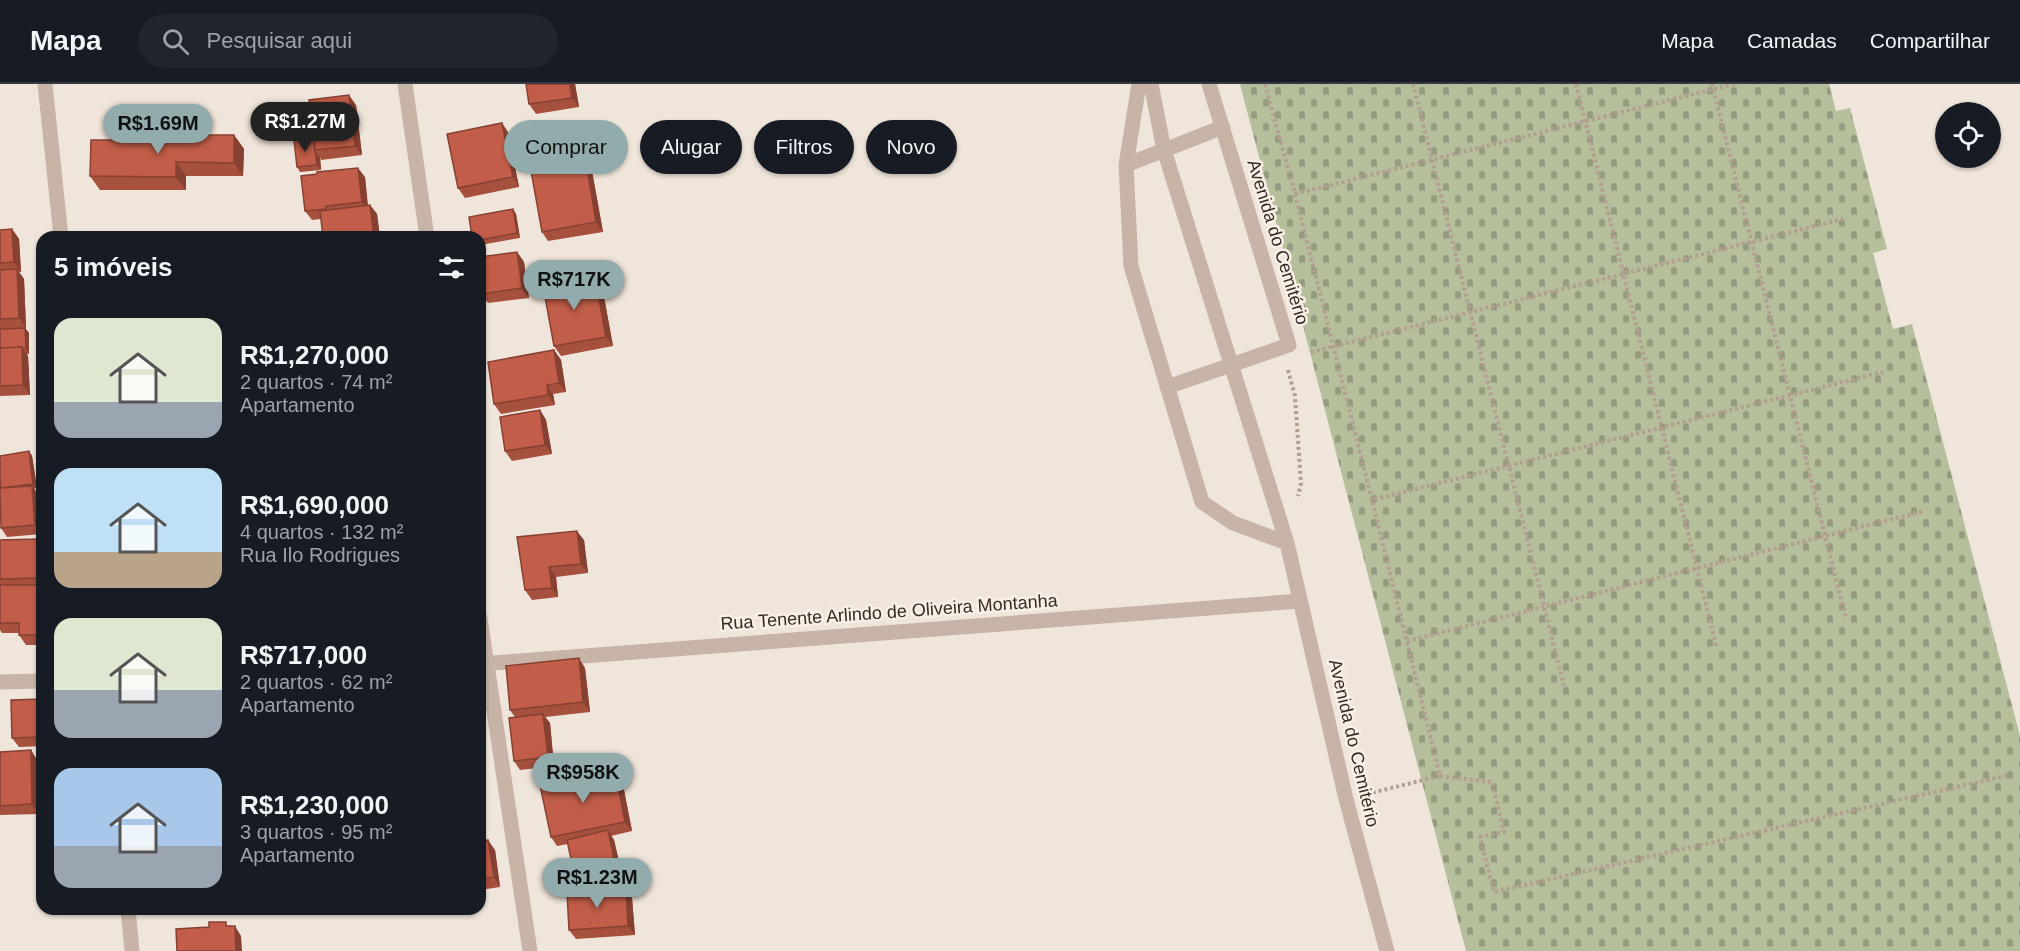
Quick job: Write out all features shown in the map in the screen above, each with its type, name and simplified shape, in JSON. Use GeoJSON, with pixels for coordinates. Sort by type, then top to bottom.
{"type":"FeatureCollection","features":[{"type":"Feature","properties":{"kind":"street"},"geometry":{"type":"LineString","coordinates":[[45,84],[60,231]]}},
{"type":"Feature","properties":{"kind":"street"},"geometry":{"type":"LineString","coordinates":[[405,84],[426,231]]}},
{"type":"Feature","properties":{"kind":"street"},"geometry":{"type":"LineString","coordinates":[[1139,84],[1126,165],[1131,266],[1202,502],[1233,523],[1287,543]]}},
{"type":"Feature","properties":{"kind":"street","name":"Avenida do Cemitério"},"geometry":{"type":"LineString","coordinates":[[1151,84],[1164,150],[1287,543],[1346,799],[1387,951]]}},
{"type":"Feature","properties":{"kind":"street","name":"Avenida do Cemitério"},"geometry":{"type":"LineString","coordinates":[[1167,387],[1289,345],[1209,84]]}},
{"type":"Feature","properties":{"kind":"street"},"geometry":{"type":"LineString","coordinates":[[1126,165],[1223,127]]}},
{"type":"Feature","properties":{"kind":"street","name":"Rua Tenente Arlindo de Oliveira Montanha"},"geometry":{"type":"LineString","coordinates":[[486,664],[1300,601]]}},
{"type":"Feature","properties":{"kind":"street"},"geometry":{"type":"LineString","coordinates":[[0,682],[36,681]]}},
{"type":"Feature","properties":{"kind":"street"},"geometry":{"type":"LineString","coordinates":[[486,682],[530,951]]}},
{"type":"Feature","properties":{"kind":"street"},"geometry":{"type":"LineString","coordinates":[[129,915],[132,951]]}},
{"type":"Feature","properties":{"kind":"path"},"geometry":{"type":"LineString","coordinates":[[1265,84],[1295,194],[1440,776]]}},
{"type":"Feature","properties":{"kind":"path"},"geometry":{"type":"LineString","coordinates":[[1413,84],[1564,686]]}},
{"type":"Feature","properties":{"kind":"path"},"geometry":{"type":"LineString","coordinates":[[1576,84],[1717,649]]}},
{"type":"Feature","properties":{"kind":"path"},"geometry":{"type":"LineString","coordinates":[[1295,194],[1712,87],[1734,84]]}},
{"type":"Feature","properties":{"kind":"path"},"geometry":{"type":"LineString","coordinates":[[1712,87],[1846,619]]}},
{"type":"Feature","properties":{"kind":"path"},"geometry":{"type":"LineString","coordinates":[[1302,355],[1843,219]]}},
{"type":"Feature","properties":{"kind":"path"},"geometry":{"type":"LineString","coordinates":[[1286,361],[1295,396],[1301,484],[1296,503]]}},
{"type":"Feature","properties":{"kind":"path"},"geometry":{"type":"LineString","coordinates":[[1372,500],[1882,372]]}},
{"type":"Feature","properties":{"kind":"path"},"geometry":{"type":"LineString","coordinates":[[1407,641],[1924,511]]}},
{"type":"Feature","properties":{"kind":"path"},"geometry":{"type":"LineString","coordinates":[[1346,799],[1440,776],[1492,782],[1504,832],[1480,837],[1494,892],[2009,775]]}},
{"type":"Feature","properties":{"kind":"green space"},"geometry":{"type":"Polygon","coordinates":[[[1240,84],[1829,84],[1836,111],[1850,108],[1887,249],[1873,253],[1893,329],[1912,324],[2020,736],[2020,951],[1466,951],[1240,84]]]}},
{"type":"Feature","properties":{"kind":"building"},"geometry":{"type":"Polygon","coordinates":[[[526,84],[570,84],[572,98],[529,104],[526,84]]]}},
{"type":"Feature","properties":{"kind":"building"},"geometry":{"type":"Polygon","coordinates":[[[349,95],[355,146],[315,150],[309,100],[349,95]]]}},
{"type":"Feature","properties":{"kind":"building"},"geometry":{"type":"Polygon","coordinates":[[[502,123],[504,174],[512,174],[513,177],[458,188],[447,134],[502,123]]]}},
{"type":"Feature","properties":{"kind":"building"},"geometry":{"type":"Polygon","coordinates":[[[170,135],[234,135],[234,163],[176,162],[176,177],[90,176],[91,140],[170,140],[170,135]]]}},
{"type":"Feature","properties":{"kind":"building"},"geometry":{"type":"Polygon","coordinates":[[[313,138],[317,165],[297,167],[294,140],[313,138]]]}},
{"type":"Feature","properties":{"kind":"building"},"geometry":{"type":"Polygon","coordinates":[[[358,168],[362,202],[305,211],[301,176],[358,168]]]}},
{"type":"Feature","properties":{"kind":"building"},"geometry":{"type":"Polygon","coordinates":[[[532,174],[588,174],[596,222],[542,232],[532,174]]]}},
{"type":"Feature","properties":{"kind":"building"},"geometry":{"type":"Polygon","coordinates":[[[370,205],[373,231],[322,231],[320,211],[370,205]]]}},
{"type":"Feature","properties":{"kind":"building"},"geometry":{"type":"Polygon","coordinates":[[[513,209],[517,233],[486,239],[486,231],[471,231],[469,217],[513,209]]]}},
{"type":"Feature","properties":{"kind":"building"},"geometry":{"type":"Polygon","coordinates":[[[12,229],[14,262],[0,263],[0,230],[12,229]]]}},
{"type":"Feature","properties":{"kind":"building"},"geometry":{"type":"Polygon","coordinates":[[[517,252],[522,288],[486,293],[486,256],[517,252]]]}},
{"type":"Feature","properties":{"kind":"building"},"geometry":{"type":"Polygon","coordinates":[[[17,269],[19,318],[0,319],[0,270],[17,269]]]}},
{"type":"Feature","properties":{"kind":"building"},"geometry":{"type":"Polygon","coordinates":[[[595,277],[606,337],[554,346],[543,286],[595,277]]]}},
{"type":"Feature","properties":{"kind":"building"},"geometry":{"type":"Polygon","coordinates":[[[25,328],[26,349],[22,347],[0,348],[0,329],[25,328]]]}},
{"type":"Feature","properties":{"kind":"building"},"geometry":{"type":"Polygon","coordinates":[[[22,347],[23,385],[0,386],[0,348],[22,347]]]}},
{"type":"Feature","properties":{"kind":"building"},"geometry":{"type":"Polygon","coordinates":[[[554,350],[559,383],[547,385],[548,395],[494,404],[488,362],[554,350]]]}},
{"type":"Feature","properties":{"kind":"building"},"geometry":{"type":"Polygon","coordinates":[[[540,410],[545,445],[505,451],[500,417],[540,410]]]}},
{"type":"Feature","properties":{"kind":"building"},"geometry":{"type":"Polygon","coordinates":[[[29,451],[33,484],[1,488],[0,456],[29,451]]]}},
{"type":"Feature","properties":{"kind":"building"},"geometry":{"type":"Polygon","coordinates":[[[32,486],[35,525],[1,528],[0,488],[32,486]]]}},
{"type":"Feature","properties":{"kind":"building"},"geometry":{"type":"Polygon","coordinates":[[[577,531],[581,564],[549,567],[552,588],[525,590],[517,537],[577,531]]]}},
{"type":"Feature","properties":{"kind":"building"},"geometry":{"type":"Polygon","coordinates":[[[36,539],[36,578],[0,579],[0,540],[36,539]]]}},
{"type":"Feature","properties":{"kind":"building"},"geometry":{"type":"Polygon","coordinates":[[[0,585],[36,585],[36,635],[19,635],[19,623],[0,623],[0,585]]]}},
{"type":"Feature","properties":{"kind":"building"},"geometry":{"type":"Polygon","coordinates":[[[579,658],[583,702],[510,710],[506,666],[579,658]]]}},
{"type":"Feature","properties":{"kind":"building"},"geometry":{"type":"Polygon","coordinates":[[[36,699],[36,737],[12,738],[11,700],[36,699]]]}},
{"type":"Feature","properties":{"kind":"building"},"geometry":{"type":"Polygon","coordinates":[[[543,714],[548,757],[514,761],[509,718],[543,714]]]}},
{"type":"Feature","properties":{"kind":"building"},"geometry":{"type":"Polygon","coordinates":[[[31,750],[32,804],[0,806],[0,752],[31,750]]]}},
{"type":"Feature","properties":{"kind":"building"},"geometry":{"type":"Polygon","coordinates":[[[615,771],[625,822],[551,837],[540,785],[615,771]]]}},
{"type":"Feature","properties":{"kind":"building"},"geometry":{"type":"Polygon","coordinates":[[[608,830],[617,874],[576,883],[567,840],[608,830]]]}},
{"type":"Feature","properties":{"kind":"building"},"geometry":{"type":"Polygon","coordinates":[[[486,840],[488,840],[494,877],[486,878],[486,840]]]}},
{"type":"Feature","properties":{"kind":"building"},"geometry":{"type":"Polygon","coordinates":[[[626,888],[628,926],[569,930],[567,892],[626,888]]]}},
{"type":"Feature","properties":{"kind":"building"},"geometry":{"type":"Polygon","coordinates":[[[209,922],[226,922],[226,926],[235,926],[236,951],[177,951],[176,929],[209,927],[209,922]]]}}]}
